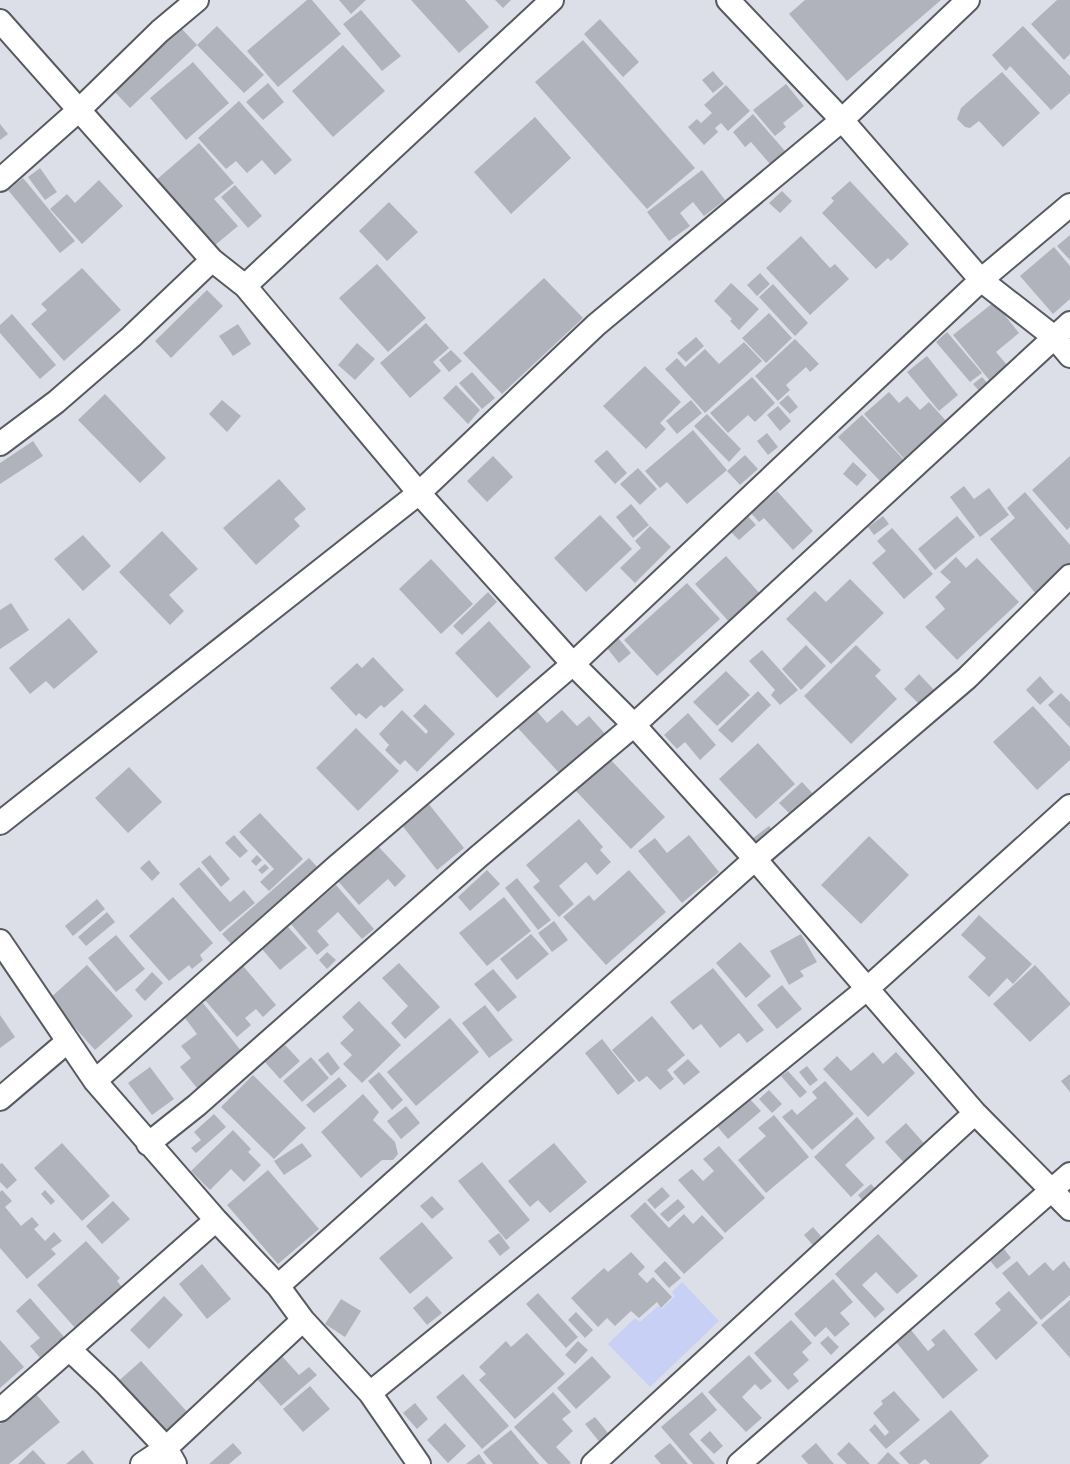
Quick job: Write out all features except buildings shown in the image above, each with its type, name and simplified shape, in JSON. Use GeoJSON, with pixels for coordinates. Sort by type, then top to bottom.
{"type":"FeatureCollection","features":[{"type":"Feature","properties":{"kind":"street"},"geometry":{"type":"LineString","coordinates":[[0,180],[79,110],[160,31],[197,0]]}},
{"type":"Feature","properties":{"kind":"street"},"geometry":{"type":"LineString","coordinates":[[245,286],[552,0]]}},
{"type":"Feature","properties":{"kind":"street"},"geometry":{"type":"LineString","coordinates":[[728,0],[842,120],[981,280],[1062,330],[1070,356]]}},
{"type":"Feature","properties":{"kind":"street"},"geometry":{"type":"LineString","coordinates":[[0,823],[419,493],[596,326],[842,120],[968,0]]}},
{"type":"Feature","properties":{"kind":"street"},"geometry":{"type":"LineString","coordinates":[[0,21],[212,261],[245,286],[419,493],[573,664],[634,725],[755,858],[975,1113],[1070,1209]]}},
{"type":"Feature","properties":{"kind":"street"},"geometry":{"type":"LineString","coordinates":[[95,1081],[336,867],[573,664],[981,280],[1070,205]]}},
{"type":"Feature","properties":{"kind":"street"},"geometry":{"type":"LineString","coordinates":[[0,444],[56,402],[131,337],[212,261]]}},
{"type":"Feature","properties":{"kind":"street"},"geometry":{"type":"LineString","coordinates":[[148,1144],[197,1105],[478,857],[634,725],[1062,330]]}},
{"type":"Feature","properties":{"kind":"street"},"geometry":{"type":"LineString","coordinates":[[278,1286],[755,858],[967,678],[1070,576]]}},
{"type":"Feature","properties":{"kind":"street"},"geometry":{"type":"LineString","coordinates":[[370,1393],[868,988],[1070,806]]}},
{"type":"Feature","properties":{"kind":"street"},"geometry":{"type":"LineString","coordinates":[[0,941],[95,1081],[148,1144],[278,1286],[303,1320],[370,1393],[419,1464]]}},
{"type":"Feature","properties":{"kind":"street"},"geometry":{"type":"LineString","coordinates":[[0,1099],[68,1041]]}},
{"type":"Feature","properties":{"kind":"street"},"geometry":{"type":"LineString","coordinates":[[592,1464],[975,1113]]}},
{"type":"Feature","properties":{"kind":"street"},"geometry":{"type":"LineString","coordinates":[[739,1464],[1070,1174]]}},
{"type":"Feature","properties":{"kind":"street"},"geometry":{"type":"LineString","coordinates":[[0,1410],[216,1220]]}},
{"type":"Feature","properties":{"kind":"street"},"geometry":{"type":"LineString","coordinates":[[141,1464],[170,1456],[303,1320]]}},
{"type":"Feature","properties":{"kind":"street"},"geometry":{"type":"LineString","coordinates":[[69,1349],[106,1384],[170,1456]]}},
{"type":"Feature","properties":{"kind":"shaded area"},"geometry":{"type":"Polygon","coordinates":[[[682,1282],[719,1321],[650,1387],[608,1344],[635,1318],[640,1322],[658,1306],[662,1309],[675,1296],[672,1292],[682,1282]]]}}]}
